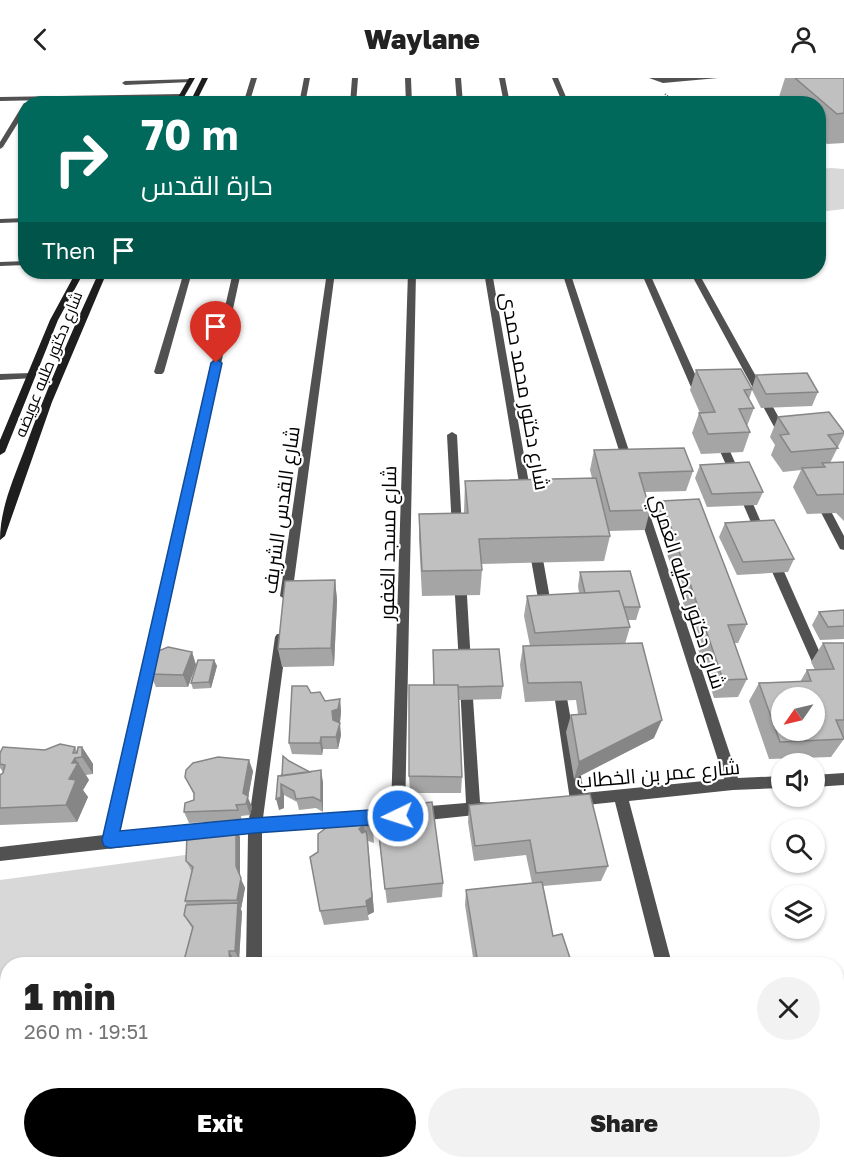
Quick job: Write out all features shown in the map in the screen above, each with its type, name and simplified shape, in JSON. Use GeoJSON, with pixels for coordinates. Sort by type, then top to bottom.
{"type":"FeatureCollection","features":[{"type":"Feature","properties":{"kind":"street"},"geometry":{"type":"LineString","coordinates":[[196,96],[205,78]]}},
{"type":"Feature","properties":{"kind":"street"},"geometry":{"type":"LineString","coordinates":[[248,96],[254,78]]}},
{"type":"Feature","properties":{"kind":"street"},"geometry":{"type":"LineString","coordinates":[[304,96],[307,78]]}},
{"type":"Feature","properties":{"kind":"street"},"geometry":{"type":"LineString","coordinates":[[354,96],[355,78]]}},
{"type":"Feature","properties":{"kind":"street"},"geometry":{"type":"LineString","coordinates":[[408,78],[409,96]]}},
{"type":"Feature","properties":{"kind":"street"},"geometry":{"type":"LineString","coordinates":[[458,78],[459,96]]}},
{"type":"Feature","properties":{"kind":"street"},"geometry":{"type":"LineString","coordinates":[[502,78],[505,96]]}},
{"type":"Feature","properties":{"kind":"street"},"geometry":{"type":"LineString","coordinates":[[555,78],[563,96]]}},
{"type":"Feature","properties":{"kind":"street"},"geometry":{"type":"LineString","coordinates":[[652,78],[663,81],[716,78]]}},
{"type":"Feature","properties":{"kind":"street"},"geometry":{"type":"LineString","coordinates":[[125,82],[191,79]]}},
{"type":"Feature","properties":{"kind":"street"},"geometry":{"type":"LineString","coordinates":[[182,96],[191,79]]}},
{"type":"Feature","properties":{"kind":"street"},"geometry":{"type":"LineString","coordinates":[[30,96],[35,88]]}},
{"type":"Feature","properties":{"kind":"street"},"geometry":{"type":"LineString","coordinates":[[0,99],[18,101]]}},
{"type":"Feature","properties":{"kind":"street"},"geometry":{"type":"LineString","coordinates":[[0,147],[18,114]]}},
{"type":"Feature","properties":{"kind":"street"},"geometry":{"type":"LineString","coordinates":[[12,122],[18,120]]}},
{"type":"Feature","properties":{"kind":"street"},"geometry":{"type":"LineString","coordinates":[[0,221],[18,220]]}},
{"type":"Feature","properties":{"kind":"street"},"geometry":{"type":"LineString","coordinates":[[0,264],[18,263]]}},
{"type":"Feature","properties":{"kind":"street","name":"شارع دكتور طلبه عويضه"},"geometry":{"type":"LineString","coordinates":[[0,452],[2,440],[54,320],[76,279]]}},
{"type":"Feature","properties":{"kind":"street","name":"شارع دكتور طلبه عويضه"},"geometry":{"type":"LineString","coordinates":[[0,536],[59,372],[100,279]]}},
{"type":"Feature","properties":{"kind":"street"},"geometry":{"type":"LineString","coordinates":[[159,372],[186,279]]}},
{"type":"Feature","properties":{"kind":"street"},"geometry":{"type":"LineString","coordinates":[[110,840],[235,279]]}},
{"type":"Feature","properties":{"kind":"street","name":"شارع القدس الشريف"},"geometry":{"type":"LineString","coordinates":[[254,957],[255,825],[330,279]]}},
{"type":"Feature","properties":{"kind":"street","name":"شارع مسجد الغفور"},"geometry":{"type":"LineString","coordinates":[[398,816],[412,279]]}},
{"type":"Feature","properties":{"kind":"street","name":"شارع دكتور محمد حمدى"},"geometry":{"type":"LineString","coordinates":[[489,279],[528,508]]}},
{"type":"Feature","properties":{"kind":"street","name":"شارع دكتور عطيه الغمري"},"geometry":{"type":"LineString","coordinates":[[568,279],[633,477]]}},
{"type":"Feature","properties":{"kind":"street"},"geometry":{"type":"LineString","coordinates":[[648,279],[703,403]]}},
{"type":"Feature","properties":{"kind":"street"},"geometry":{"type":"LineString","coordinates":[[698,279],[789,444]]}},
{"type":"Feature","properties":{"kind":"street"},"geometry":{"type":"LineString","coordinates":[[0,377],[31,376]]}},
{"type":"Feature","properties":{"kind":"street"},"geometry":{"type":"LineString","coordinates":[[713,425],[825,678]]}},
{"type":"Feature","properties":{"kind":"street"},"geometry":{"type":"LineString","coordinates":[[452,435],[458,540]]}},
{"type":"Feature","properties":{"kind":"street"},"geometry":{"type":"LineString","coordinates":[[811,485],[844,546]]}},
{"type":"Feature","properties":{"kind":"street","name":"شارع دكتور عطيه الغمري"},"geometry":{"type":"LineString","coordinates":[[640,499],[733,784]]}},
{"type":"Feature","properties":{"kind":"street"},"geometry":{"type":"LineString","coordinates":[[532,531],[548,626]]}},
{"type":"Feature","properties":{"kind":"street"},"geometry":{"type":"LineString","coordinates":[[459,564],[473,809]]}},
{"type":"Feature","properties":{"kind":"street","name":"شارع عمر بن الخطاب"},"geometry":{"type":"LineString","coordinates":[[556,673],[572,800],[771,782]]}},
{"type":"Feature","properties":{"kind":"street"},"geometry":{"type":"LineString","coordinates":[[825,780],[844,779]]}},
{"type":"Feature","properties":{"kind":"street"},"geometry":{"type":"LineString","coordinates":[[621,797],[662,957]]}},
{"type":"Feature","properties":{"kind":"street"},"geometry":{"type":"LineString","coordinates":[[0,854],[255,825],[496,807]]}},
{"type":"Feature","properties":{"kind":"shaded area"},"geometry":{"type":"Polygon","coordinates":[[[826,168],[844,169],[844,209],[826,211],[826,168]]]}},
{"type":"Feature","properties":{"kind":"shaded area"},"geometry":{"type":"Polygon","coordinates":[[[237,848],[235,957],[0,957],[0,880],[237,848]]]}},
{"type":"Feature","properties":{"kind":"building"},"geometry":{"type":"Polygon","coordinates":[[[795,78],[844,78],[844,113],[837,114],[826,105],[826,96],[816,96],[795,78]]]}},
{"type":"Feature","properties":{"kind":"building"},"geometry":{"type":"Polygon","coordinates":[[[741,369],[752,389],[744,390],[754,408],[739,409],[750,432],[708,434],[699,413],[715,412],[696,370],[741,369]]]}},
{"type":"Feature","properties":{"kind":"building"},"geometry":{"type":"Polygon","coordinates":[[[807,373],[818,392],[766,394],[756,375],[807,373]]]}},
{"type":"Feature","properties":{"kind":"building"},"geometry":{"type":"Polygon","coordinates":[[[829,412],[844,432],[828,435],[838,448],[791,452],[780,435],[789,434],[778,417],[829,412]]]}},
{"type":"Feature","properties":{"kind":"building"},"geometry":{"type":"Polygon","coordinates":[[[684,448],[693,471],[639,473],[650,510],[610,511],[594,450],[684,448]]]}},
{"type":"Feature","properties":{"kind":"building"},"geometry":{"type":"Polygon","coordinates":[[[749,462],[763,492],[712,494],[700,465],[749,462]]]}},
{"type":"Feature","properties":{"kind":"building"},"geometry":{"type":"Polygon","coordinates":[[[844,462],[844,494],[817,495],[802,468],[825,467],[822,463],[844,462]]]}},
{"type":"Feature","properties":{"kind":"building"},"geometry":{"type":"Polygon","coordinates":[[[596,478],[610,536],[479,539],[482,570],[422,571],[419,514],[468,513],[465,481],[596,478]]]}},
{"type":"Feature","properties":{"kind":"building"},"geometry":{"type":"Polygon","coordinates":[[[699,499],[747,624],[728,625],[747,679],[723,680],[662,501],[699,499]]]}},
{"type":"Feature","properties":{"kind":"building"},"geometry":{"type":"Polygon","coordinates":[[[774,520],[794,559],[743,562],[725,523],[774,520]]]}},
{"type":"Feature","properties":{"kind":"building"},"geometry":{"type":"Polygon","coordinates":[[[630,571],[640,607],[624,607],[619,591],[585,593],[580,572],[630,571]]]}},
{"type":"Feature","properties":{"kind":"building"},"geometry":{"type":"Polygon","coordinates":[[[335,580],[331,648],[278,649],[285,581],[335,580]]]}},
{"type":"Feature","properties":{"kind":"building"},"geometry":{"type":"Polygon","coordinates":[[[619,591],[630,627],[535,633],[527,596],[619,591]]]}},
{"type":"Feature","properties":{"kind":"building"},"geometry":{"type":"Polygon","coordinates":[[[844,610],[844,626],[828,627],[819,612],[844,610]]]}},
{"type":"Feature","properties":{"kind":"building"},"geometry":{"type":"Polygon","coordinates":[[[642,643],[662,720],[579,762],[571,715],[586,714],[581,682],[528,683],[523,646],[642,643]]]}},
{"type":"Feature","properties":{"kind":"building"},"geometry":{"type":"Polygon","coordinates":[[[823,643],[844,643],[844,720],[836,720],[844,739],[825,740],[825,687],[771,687],[771,717],[759,683],[811,681],[807,670],[834,669],[823,643]]]}},
{"type":"Feature","properties":{"kind":"building"},"geometry":{"type":"Polygon","coordinates":[[[168,647],[192,652],[183,675],[150,674],[156,652],[168,647]]]}},
{"type":"Feature","properties":{"kind":"building"},"geometry":{"type":"Polygon","coordinates":[[[499,649],[503,686],[434,685],[433,650],[499,649]]]}},
{"type":"Feature","properties":{"kind":"building"},"geometry":{"type":"Polygon","coordinates":[[[198,660],[214,660],[209,682],[191,683],[198,660]]]}},
{"type":"Feature","properties":{"kind":"building"},"geometry":{"type":"Polygon","coordinates":[[[409,685],[458,685],[462,777],[409,776],[409,685]]]}},
{"type":"Feature","properties":{"kind":"building"},"geometry":{"type":"Polygon","coordinates":[[[292,686],[307,686],[311,693],[320,692],[325,701],[340,699],[338,709],[332,711],[333,720],[340,723],[336,737],[321,737],[320,743],[289,743],[292,686]]]}},
{"type":"Feature","properties":{"kind":"building"},"geometry":{"type":"Polygon","coordinates":[[[60,744],[75,747],[73,753],[77,753],[78,747],[82,747],[82,757],[75,758],[72,763],[78,763],[69,779],[76,780],[66,805],[0,808],[0,775],[5,765],[0,764],[0,753],[3,747],[45,750],[60,744]]]}},
{"type":"Feature","properties":{"kind":"building"},"geometry":{"type":"Polygon","coordinates":[[[283,756],[289,761],[310,772],[282,776],[283,756]]]}},
{"type":"Feature","properties":{"kind":"building"},"geometry":{"type":"Polygon","coordinates":[[[218,757],[249,760],[243,793],[248,796],[246,804],[236,805],[238,810],[184,812],[185,803],[194,800],[194,793],[185,777],[186,770],[193,763],[218,757]]]}},
{"type":"Feature","properties":{"kind":"building"},"geometry":{"type":"Polygon","coordinates":[[[321,770],[321,801],[313,797],[296,799],[294,791],[281,784],[281,797],[276,799],[278,776],[321,770]]]}},
{"type":"Feature","properties":{"kind":"building"},"geometry":{"type":"Polygon","coordinates":[[[590,794],[608,866],[536,873],[530,840],[475,846],[469,805],[590,794]]]}},
{"type":"Feature","properties":{"kind":"building"},"geometry":{"type":"Polygon","coordinates":[[[432,802],[443,883],[385,889],[376,808],[432,802]]]}},
{"type":"Feature","properties":{"kind":"building"},"geometry":{"type":"Polygon","coordinates":[[[350,817],[372,817],[372,827],[364,825],[359,829],[362,833],[366,831],[367,836],[372,897],[366,901],[367,906],[320,911],[310,857],[318,852],[318,834],[326,828],[344,823],[350,817]]]}},
{"type":"Feature","properties":{"kind":"building"},"geometry":{"type":"Polygon","coordinates":[[[236,826],[236,866],[241,878],[237,900],[185,901],[193,867],[186,861],[187,834],[236,826]]]}},
{"type":"Feature","properties":{"kind":"building"},"geometry":{"type":"Polygon","coordinates":[[[542,882],[553,936],[562,934],[570,957],[477,957],[466,890],[542,882]]]}},
{"type":"Feature","properties":{"kind":"building"},"geometry":{"type":"Polygon","coordinates":[[[238,903],[235,951],[229,951],[229,957],[185,957],[193,927],[184,915],[186,905],[238,903]]]}},
{"type":"Feature","properties":{"kind":"route"},"geometry":{"type":"LineString","coordinates":[[216,363],[110,840],[255,825],[398,816]]}}]}
